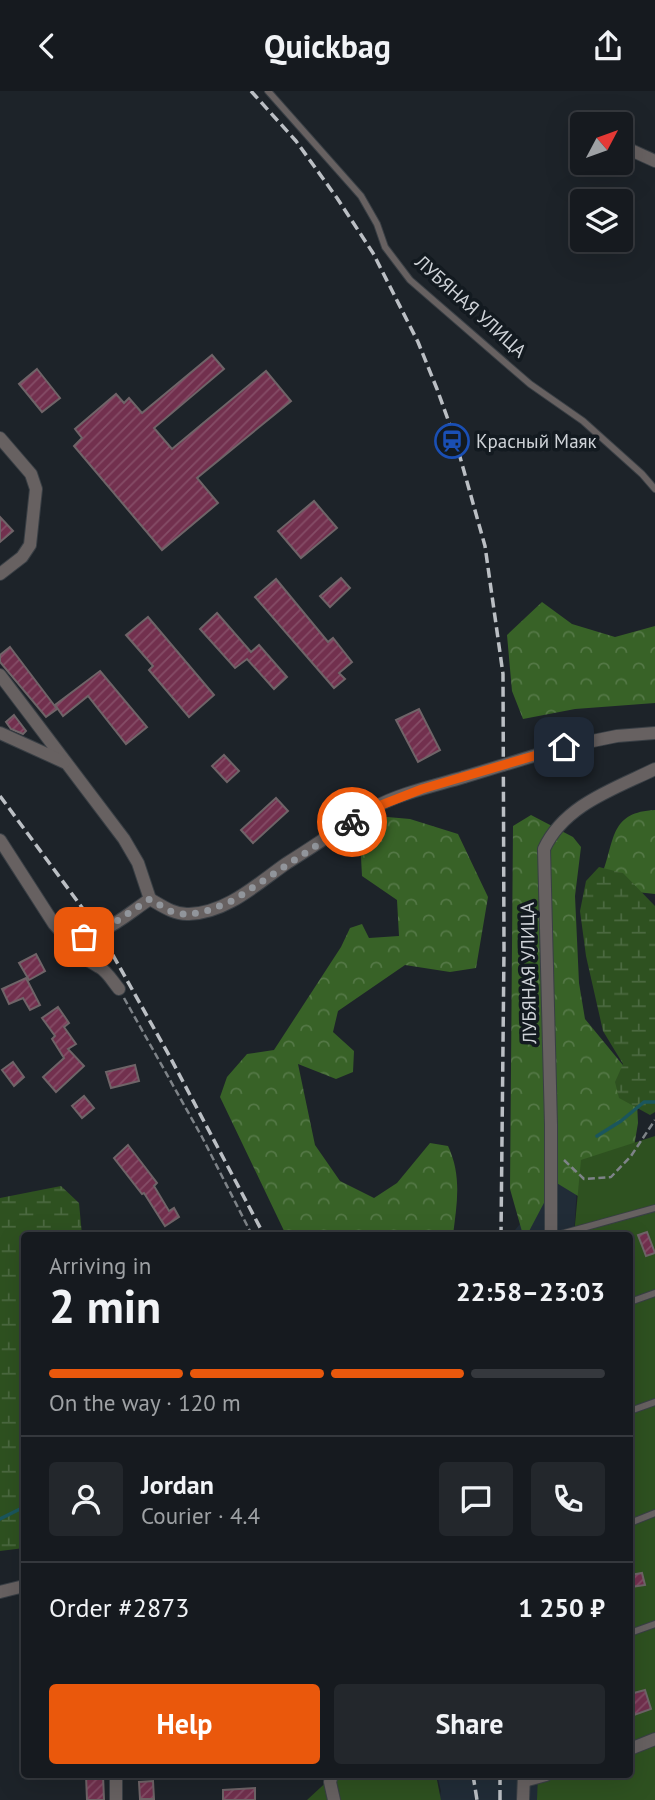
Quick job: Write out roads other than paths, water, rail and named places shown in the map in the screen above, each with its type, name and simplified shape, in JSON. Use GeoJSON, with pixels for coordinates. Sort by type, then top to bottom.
{"type":"FeatureCollection","features":[{"type":"Feature","properties":{"kind":"street"},"geometry":{"type":"LineString","coordinates":[[634,151],[655,161]]}},
{"type":"Feature","properties":{"kind":"street"},"geometry":{"type":"LineString","coordinates":[[0,438],[31,474],[36,489],[30,545],[22,557],[0,574]]}},
{"type":"Feature","properties":{"kind":"street"},"geometry":{"type":"LineString","coordinates":[[0,675],[124,839],[138,863],[150,899],[170,911],[188,915],[234,900],[285,864],[376,807],[422,789],[564,747],[617,736],[655,733]]}},
{"type":"Feature","properties":{"kind":"street"},"geometry":{"type":"LineString","coordinates":[[0,733],[67,764]]}},
{"type":"Feature","properties":{"kind":"street","name":"ЛУБЯНАЯ УЛИЦА"},"geometry":{"type":"LineString","coordinates":[[551,1232],[544,849],[552,832],[573,812],[655,769]]}},
{"type":"Feature","properties":{"kind":"street"},"geometry":{"type":"LineString","coordinates":[[0,840],[75,952],[85,961],[101,968],[119,989]]}},
{"type":"Feature","properties":{"kind":"street"},"geometry":{"type":"LineString","coordinates":[[64,935],[84,937],[100,932],[150,899]]}},
{"type":"Feature","properties":{"kind":"street"},"geometry":{"type":"LineString","coordinates":[[0,1592],[21,1587]]}},
{"type":"Feature","properties":{"kind":"street"},"geometry":{"type":"LineString","coordinates":[[633,1748],[655,1739]]}},
{"type":"Feature","properties":{"kind":"street"},"geometry":{"type":"LineString","coordinates":[[116,1778],[116,1800]]}},
{"type":"Feature","properties":{"kind":"street"},"geometry":{"type":"LineString","coordinates":[[331,1778],[334,1800]]}},
{"type":"Feature","properties":{"kind":"street"},"geometry":{"type":"LineString","coordinates":[[523,1800],[524,1778]]}},
{"type":"Feature","properties":{"kind":"lane","name":"ЛУБЯНАЯ УЛИЦА"},"geometry":{"type":"LineString","coordinates":[[268,91],[362,196],[377,224],[385,247],[410,280],[530,384],[583,421],[655,489]]}},
{"type":"Feature","properties":{"kind":"lane"},"geometry":{"type":"LineString","coordinates":[[568,1232],[655,1208]]}},
{"type":"Feature","properties":{"kind":"lane"},"geometry":{"type":"LineString","coordinates":[[633,1301],[655,1293]]}},
{"type":"Feature","properties":{"kind":"lane"},"geometry":{"type":"LineString","coordinates":[[633,1410],[655,1402]]}},
{"type":"Feature","properties":{"kind":"lane"},"geometry":{"type":"LineString","coordinates":[[633,1522],[655,1513]]}},
{"type":"Feature","properties":{"kind":"lane"},"geometry":{"type":"LineString","coordinates":[[633,1632],[655,1624]]}},
{"type":"Feature","properties":{"kind":"waterway"},"geometry":{"type":"LineString","coordinates":[[597,1136],[644,1102],[655,1102]]}},
{"type":"Feature","properties":{"kind":"waterway"},"geometry":{"type":"LineString","coordinates":[[0,1519],[21,1508]]}},
{"type":"Feature","properties":{"kind":"railway"},"geometry":{"type":"LineString","coordinates":[[251,91],[296,141],[373,253],[418,342],[437,389],[455,439],[485,546],[503,674],[501,1232]]}},
{"type":"Feature","properties":{"kind":"railway"},"geometry":{"type":"LineString","coordinates":[[0,796],[100,932],[262,1232]]}},
{"type":"Feature","properties":{"kind":"railway"},"geometry":{"type":"LineString","coordinates":[[473,1778],[477,1800]]}},
{"type":"Feature","properties":{"kind":"railway"},"geometry":{"type":"LineString","coordinates":[[500,1778],[500,1800]]}},
{"type":"Feature","properties":{"kind":"place","name":"Красный Маяк"},"geometry":{"type":"Point","coordinates":[452,441]}}]}
